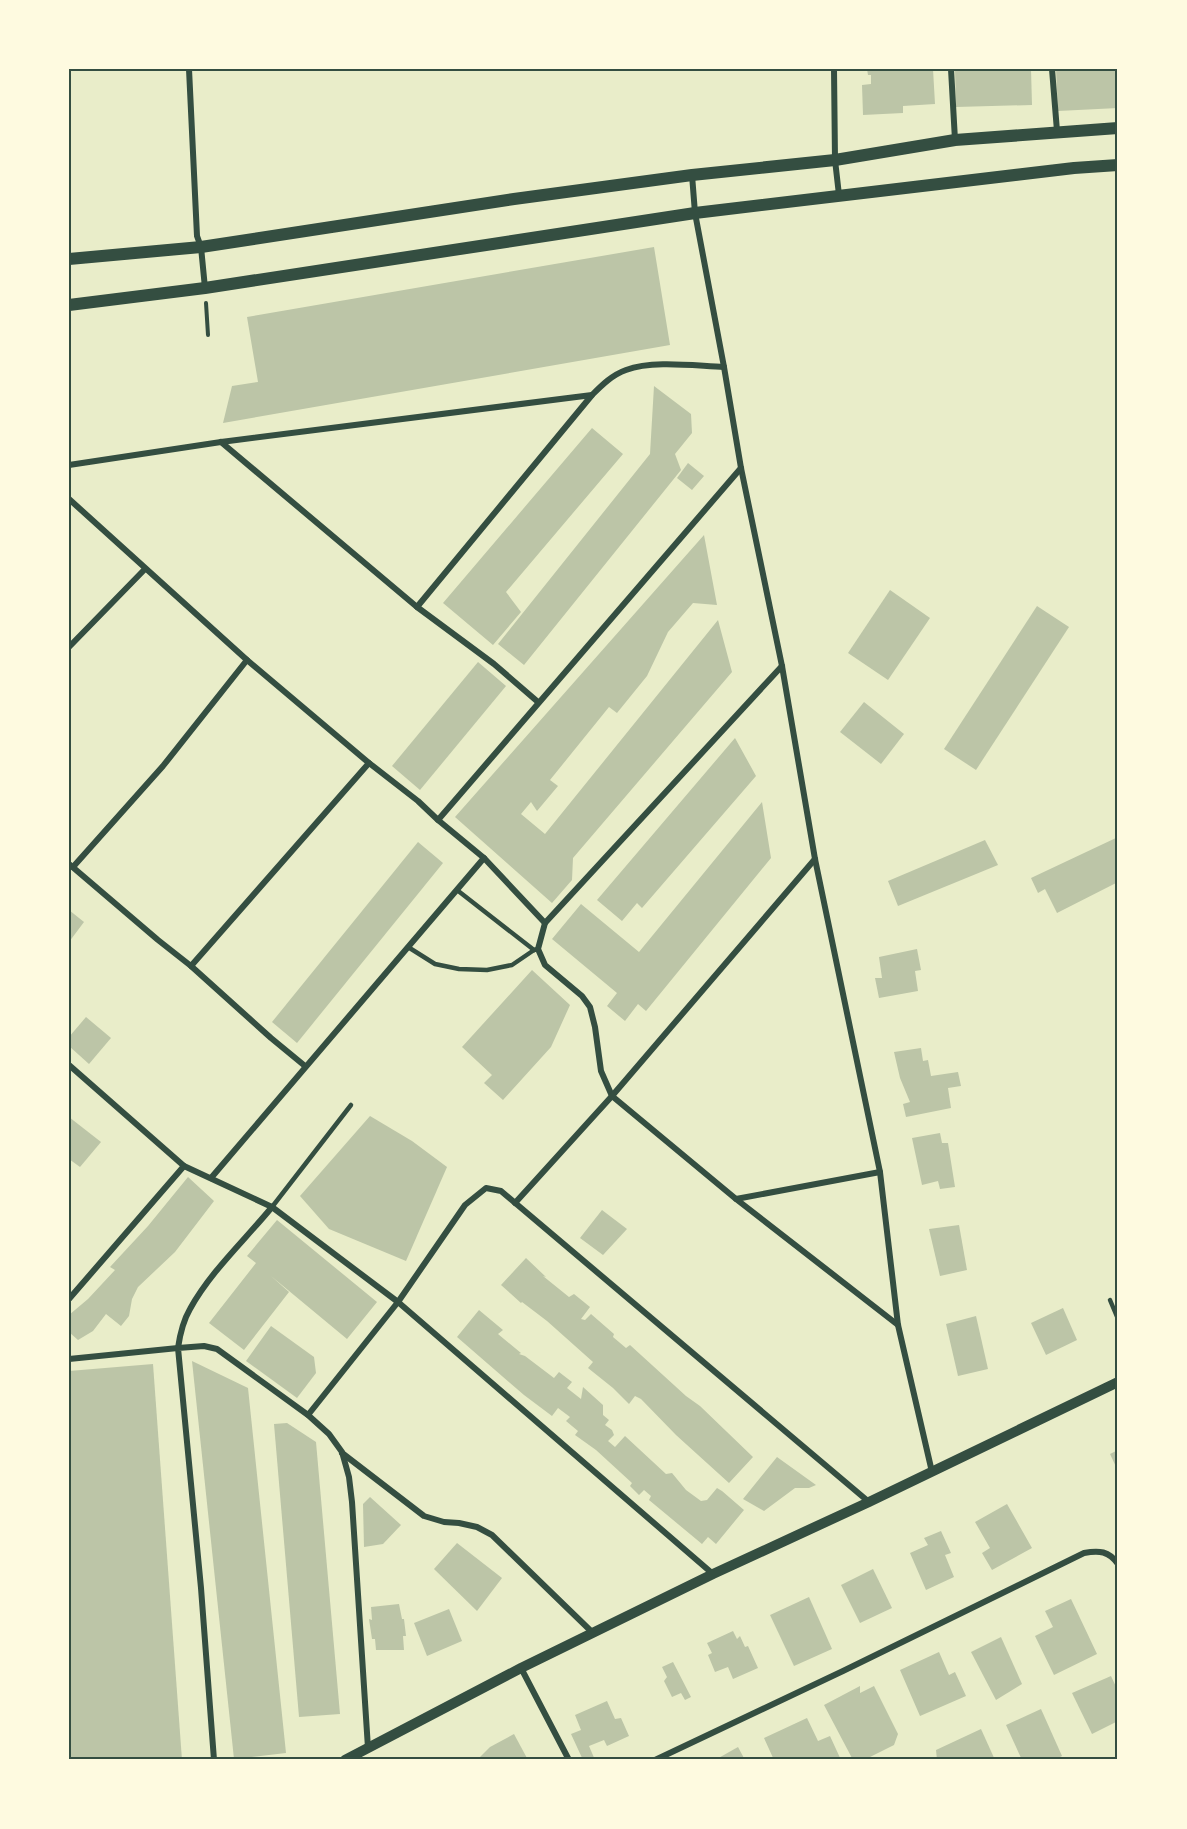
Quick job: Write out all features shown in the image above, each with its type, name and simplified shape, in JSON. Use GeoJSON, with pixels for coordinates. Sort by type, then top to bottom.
{"type":"FeatureCollection","features":[{"type":"Feature","properties":{"kind":"main road"},"geometry":{"type":"LineString","coordinates":[[69,259],[201,247],[514,199],[692,175],[835,160],[955,140],[1118,128]]}},
{"type":"Feature","properties":{"kind":"main road"},"geometry":{"type":"LineString","coordinates":[[69,305],[205,288],[695,213],[1074,168],[1118,165]]}},
{"type":"Feature","properties":{"kind":"street"},"geometry":{"type":"LineString","coordinates":[[189,69],[197,236],[201,247],[205,288]]}},
{"type":"Feature","properties":{"kind":"street"},"geometry":{"type":"LineString","coordinates":[[834,69],[835,160],[839,195]]}},
{"type":"Feature","properties":{"kind":"street"},"geometry":{"type":"LineString","coordinates":[[951,69],[955,140]]}},
{"type":"Feature","properties":{"kind":"street"},"geometry":{"type":"LineString","coordinates":[[1052,69],[1057,131]]}},
{"type":"Feature","properties":{"kind":"street"},"geometry":{"type":"LineString","coordinates":[[692,175],[695,213],[741,468],[782,666],[815,859],[880,1172],[898,1325],[932,1472]]}},
{"type":"Feature","properties":{"kind":"street"},"geometry":{"type":"LineString","coordinates":[[417,607],[592,395],[609,379],[627,370],[668,365],[724,367]]}},
{"type":"Feature","properties":{"kind":"street"},"geometry":{"type":"LineString","coordinates":[[69,465],[221,442],[592,395]]}},
{"type":"Feature","properties":{"kind":"street"},"geometry":{"type":"LineString","coordinates":[[221,442],[417,607],[494,664],[538,702]]}},
{"type":"Feature","properties":{"kind":"street"},"geometry":{"type":"LineString","coordinates":[[438,820],[741,468]]}},
{"type":"Feature","properties":{"kind":"street"},"geometry":{"type":"LineString","coordinates":[[69,499],[247,660],[484,858],[545,923]]}},
{"type":"Feature","properties":{"kind":"street"},"geometry":{"type":"LineString","coordinates":[[69,647],[145,569]]}},
{"type":"Feature","properties":{"kind":"street"},"geometry":{"type":"LineString","coordinates":[[247,660],[163,766],[71,866],[191,966],[305,1066]]}},
{"type":"Feature","properties":{"kind":"street"},"geometry":{"type":"LineString","coordinates":[[782,666],[545,923],[536,950],[545,964],[582,996],[590,1007],[601,1071],[612,1096],[736,1199],[898,1325]]}},
{"type":"Feature","properties":{"kind":"street"},"geometry":{"type":"LineString","coordinates":[[191,966],[369,763]]}},
{"type":"Feature","properties":{"kind":"street"},"geometry":{"type":"LineString","coordinates":[[211,1178],[484,858]]}},
{"type":"Feature","properties":{"kind":"street"},"geometry":{"type":"LineString","coordinates":[[515,1203],[612,1096],[815,859]]}},
{"type":"Feature","properties":{"kind":"street"},"geometry":{"type":"LineString","coordinates":[[70,1069],[184,1166],[272,1207],[398,1302],[713,1574]]}},
{"type":"Feature","properties":{"kind":"street"},"geometry":{"type":"LineString","coordinates":[[69,1299],[184,1166]]}},
{"type":"Feature","properties":{"kind":"street"},"geometry":{"type":"LineString","coordinates":[[736,1199],[880,1172]]}},
{"type":"Feature","properties":{"kind":"street"},"geometry":{"type":"LineString","coordinates":[[308,1415],[398,1302],[465,1205],[486,1188],[501,1191],[869,1502]]}},
{"type":"Feature","properties":{"kind":"street"},"geometry":{"type":"LineString","coordinates":[[214,1760],[201,1588],[178,1348],[181,1330],[190,1309],[209,1281],[272,1207]]}},
{"type":"Feature","properties":{"kind":"street"},"geometry":{"type":"LineString","coordinates":[[69,1359],[204,1346],[217,1349],[308,1415],[329,1434],[342,1452],[424,1516],[444,1522],[459,1522],[477,1527],[492,1535],[592,1633]]}},
{"type":"Feature","properties":{"kind":"street"},"geometry":{"type":"LineString","coordinates":[[345,1760],[592,1633],[1118,1382]]}},
{"type":"Feature","properties":{"kind":"street"},"geometry":{"type":"LineString","coordinates":[[342,1452],[349,1476],[352,1502],[368,1749]]}},
{"type":"Feature","properties":{"kind":"street"},"geometry":{"type":"LineString","coordinates":[[655,1760],[1084,1553],[1096,1550],[1104,1552],[1113,1557],[1118,1564]]}},
{"type":"Feature","properties":{"kind":"street"},"geometry":{"type":"LineString","coordinates":[[521,1668],[569,1760]]}},
{"type":"Feature","properties":{"kind":"lane"},"geometry":{"type":"LineString","coordinates":[[408,947],[435,964],[459,969],[488,970],[512,965],[536,950],[457,890]]}},
{"type":"Feature","properties":{"kind":"lane"},"geometry":{"type":"LineString","coordinates":[[272,1207],[351,1105]]}},
{"type":"Feature","properties":{"kind":"lane"},"geometry":{"type":"LineString","coordinates":[[1110,1300],[1118,1319]]}},
{"type":"Feature","properties":{"kind":"path"},"geometry":{"type":"LineString","coordinates":[[205,288],[208,335]]}},
{"type":"Feature","properties":{"kind":"building"},"geometry":{"type":"Polygon","coordinates":[[[867,69],[933,69],[935,104],[903,106],[903,113],[863,115],[862,85],[871,84],[871,75],[868,75],[867,69]]]}},
{"type":"Feature","properties":{"kind":"building"},"geometry":{"type":"Polygon","coordinates":[[[955,69],[1031,69],[1032,105],[956,107],[955,69]]]}},
{"type":"Feature","properties":{"kind":"building"},"geometry":{"type":"Polygon","coordinates":[[[1056,69],[1118,69],[1118,108],[1058,111],[1056,69]]]}},
{"type":"Feature","properties":{"kind":"building"},"geometry":{"type":"Polygon","coordinates":[[[654,247],[670,345],[223,423],[232,386],[258,382],[247,317],[654,247]]]}},
{"type":"Feature","properties":{"kind":"building"},"geometry":{"type":"Polygon","coordinates":[[[654,386],[691,414],[692,433],[675,454],[681,470],[524,665],[498,644],[650,454],[654,386]]]}},
{"type":"Feature","properties":{"kind":"building"},"geometry":{"type":"Polygon","coordinates":[[[592,428],[623,454],[506,592],[521,612],[493,645],[443,603],[592,428]]]}},
{"type":"Feature","properties":{"kind":"building"},"geometry":{"type":"Polygon","coordinates":[[[688,463],[704,476],[692,490],[677,478],[688,463]]]}},
{"type":"Feature","properties":{"kind":"building"},"geometry":{"type":"Polygon","coordinates":[[[704,535],[717,605],[693,603],[668,632],[647,676],[617,713],[609,707],[550,780],[558,786],[537,811],[531,802],[521,814],[545,834],[718,620],[732,672],[573,858],[572,880],[552,903],[455,817],[704,535]]]}},
{"type":"Feature","properties":{"kind":"building"},"geometry":{"type":"Polygon","coordinates":[[[890,590],[930,618],[888,680],[848,653],[890,590]]]}},
{"type":"Feature","properties":{"kind":"building"},"geometry":{"type":"Polygon","coordinates":[[[1037,606],[1069,627],[976,770],[944,749],[1037,606]]]}},
{"type":"Feature","properties":{"kind":"building"},"geometry":{"type":"Polygon","coordinates":[[[478,662],[506,686],[420,790],[392,766],[478,662]]]}},
{"type":"Feature","properties":{"kind":"building"},"geometry":{"type":"Polygon","coordinates":[[[864,702],[904,734],[881,764],[840,732],[864,702]]]}},
{"type":"Feature","properties":{"kind":"building"},"geometry":{"type":"Polygon","coordinates":[[[735,738],[756,776],[642,908],[637,903],[622,921],[597,900],[735,738]]]}},
{"type":"Feature","properties":{"kind":"building"},"geometry":{"type":"Polygon","coordinates":[[[762,802],[771,858],[646,1011],[638,1004],[625,1021],[607,1006],[617,993],[552,939],[581,904],[639,952],[762,802]]]}},
{"type":"Feature","properties":{"kind":"building"},"geometry":{"type":"Polygon","coordinates":[[[1118,837],[1118,882],[1057,913],[1045,889],[1038,893],[1031,878],[1118,837]]]}},
{"type":"Feature","properties":{"kind":"building"},"geometry":{"type":"Polygon","coordinates":[[[985,840],[998,865],[898,906],[888,881],[985,840]]]}},
{"type":"Feature","properties":{"kind":"building"},"geometry":{"type":"Polygon","coordinates":[[[418,842],[443,863],[297,1043],[272,1022],[418,842]]]}},
{"type":"Feature","properties":{"kind":"building"},"geometry":{"type":"Polygon","coordinates":[[[69,910],[84,922],[69,942],[69,910]]]}},
{"type":"Feature","properties":{"kind":"building"},"geometry":{"type":"Polygon","coordinates":[[[917,949],[921,970],[915,971],[918,991],[879,998],[875,978],[882,978],[879,957],[917,949]]]}},
{"type":"Feature","properties":{"kind":"building"},"geometry":{"type":"Polygon","coordinates":[[[532,970],[570,1005],[551,1047],[503,1100],[484,1083],[492,1075],[462,1047],[532,970]]]}},
{"type":"Feature","properties":{"kind":"building"},"geometry":{"type":"Polygon","coordinates":[[[86,1017],[111,1038],[89,1064],[69,1046],[69,1037],[86,1017]]]}},
{"type":"Feature","properties":{"kind":"building"},"geometry":{"type":"Polygon","coordinates":[[[921,1048],[923,1061],[928,1060],[931,1076],[958,1072],[961,1086],[948,1088],[951,1108],[906,1117],[903,1104],[910,1102],[900,1078],[894,1052],[921,1048]]]}},
{"type":"Feature","properties":{"kind":"building"},"geometry":{"type":"Polygon","coordinates":[[[370,1116],[412,1141],[447,1167],[406,1261],[329,1229],[300,1196],[370,1116]]]}},
{"type":"Feature","properties":{"kind":"building"},"geometry":{"type":"Polygon","coordinates":[[[69,1117],[101,1142],[80,1167],[69,1159],[69,1117]]]}},
{"type":"Feature","properties":{"kind":"building"},"geometry":{"type":"Polygon","coordinates":[[[940,1133],[942,1143],[948,1143],[955,1187],[940,1189],[938,1181],[922,1185],[912,1138],[940,1133]]]}},
{"type":"Feature","properties":{"kind":"building"},"geometry":{"type":"Polygon","coordinates":[[[188,1177],[214,1201],[175,1252],[138,1287],[132,1299],[129,1316],[121,1326],[106,1314],[93,1331],[78,1340],[69,1332],[69,1315],[88,1299],[115,1270],[110,1267],[148,1226],[188,1177]]]}},
{"type":"Feature","properties":{"kind":"building"},"geometry":{"type":"Polygon","coordinates":[[[602,1210],[627,1229],[603,1255],[580,1238],[602,1210]]]}},
{"type":"Feature","properties":{"kind":"building"},"geometry":{"type":"Polygon","coordinates":[[[277,1220],[377,1302],[347,1339],[271,1276],[289,1292],[244,1350],[209,1323],[256,1263],[247,1256],[277,1220]]]}},
{"type":"Feature","properties":{"kind":"building"},"geometry":{"type":"Polygon","coordinates":[[[959,1225],[967,1270],[940,1276],[929,1229],[959,1225]]]}},
{"type":"Feature","properties":{"kind":"building"},"geometry":{"type":"Polygon","coordinates":[[[526,1258],[546,1277],[543,1276],[569,1297],[574,1294],[590,1307],[581,1319],[585,1320],[591,1314],[626,1348],[630,1345],[700,1406],[753,1457],[729,1483],[676,1435],[641,1399],[635,1396],[629,1404],[588,1368],[593,1362],[547,1321],[521,1303],[501,1285],[526,1258]]]}},
{"type":"Feature","properties":{"kind":"building"},"geometry":{"type":"Polygon","coordinates":[[[1063,1308],[1077,1340],[1046,1355],[1031,1323],[1063,1308]]]}},
{"type":"Feature","properties":{"kind":"building"},"geometry":{"type":"Polygon","coordinates":[[[479,1310],[503,1330],[498,1334],[521,1353],[519,1354],[554,1378],[559,1372],[572,1382],[567,1388],[581,1399],[583,1387],[603,1405],[603,1415],[609,1420],[605,1425],[612,1430],[614,1435],[608,1441],[615,1447],[625,1436],[666,1474],[672,1473],[686,1490],[701,1501],[707,1500],[717,1488],[744,1510],[716,1544],[708,1537],[702,1544],[649,1500],[651,1496],[644,1490],[639,1495],[630,1486],[632,1483],[596,1450],[575,1435],[578,1431],[566,1421],[570,1417],[558,1408],[552,1416],[457,1337],[479,1310]]]}},
{"type":"Feature","properties":{"kind":"building"},"geometry":{"type":"Polygon","coordinates":[[[976,1316],[988,1369],[958,1376],[946,1324],[976,1316]]]}},
{"type":"Feature","properties":{"kind":"building"},"geometry":{"type":"Polygon","coordinates":[[[271,1326],[314,1357],[316,1373],[297,1398],[246,1361],[271,1326]]]}},
{"type":"Feature","properties":{"kind":"building"},"geometry":{"type":"Polygon","coordinates":[[[192,1361],[248,1388],[286,1753],[234,1759],[192,1361]]]}},
{"type":"Feature","properties":{"kind":"building"},"geometry":{"type":"Polygon","coordinates":[[[153,1364],[182,1760],[70,1760],[69,1371],[153,1364]]]}},
{"type":"Feature","properties":{"kind":"building"},"geometry":{"type":"Polygon","coordinates":[[[287,1423],[316,1442],[340,1714],[299,1717],[274,1424],[287,1423]]]}},
{"type":"Feature","properties":{"kind":"building"},"geometry":{"type":"Polygon","coordinates":[[[1118,1450],[1118,1471],[1110,1454],[1118,1450]]]}},
{"type":"Feature","properties":{"kind":"building"},"geometry":{"type":"Polygon","coordinates":[[[777,1457],[816,1485],[809,1488],[795,1488],[764,1511],[743,1499],[777,1457]]]}},
{"type":"Feature","properties":{"kind":"building"},"geometry":{"type":"Polygon","coordinates":[[[370,1497],[401,1525],[383,1544],[364,1547],[363,1504],[370,1497]]]}},
{"type":"Feature","properties":{"kind":"building"},"geometry":{"type":"Polygon","coordinates":[[[1007,1504],[1032,1548],[992,1570],[982,1553],[990,1548],[975,1522],[1007,1504]]]}},
{"type":"Feature","properties":{"kind":"building"},"geometry":{"type":"Polygon","coordinates":[[[941,1531],[951,1553],[945,1555],[954,1577],[926,1590],[910,1553],[928,1545],[924,1538],[941,1531]]]}},
{"type":"Feature","properties":{"kind":"building"},"geometry":{"type":"Polygon","coordinates":[[[457,1543],[502,1578],[477,1611],[434,1569],[457,1543]]]}},
{"type":"Feature","properties":{"kind":"building"},"geometry":{"type":"Polygon","coordinates":[[[873,1569],[892,1608],[860,1623],[841,1585],[873,1569]]]}},
{"type":"Feature","properties":{"kind":"building"},"geometry":{"type":"Polygon","coordinates":[[[809,1597],[832,1649],[794,1666],[770,1615],[809,1597]]]}},
{"type":"Feature","properties":{"kind":"building"},"geometry":{"type":"Polygon","coordinates":[[[1071,1599],[1097,1654],[1054,1675],[1035,1636],[1053,1627],[1045,1611],[1071,1599]]]}},
{"type":"Feature","properties":{"kind":"building"},"geometry":{"type":"Polygon","coordinates":[[[399,1604],[406,1636],[403,1636],[404,1650],[376,1650],[369,1619],[372,1620],[371,1607],[399,1604]]]}},
{"type":"Feature","properties":{"kind":"building"},"geometry":{"type":"Polygon","coordinates":[[[449,1609],[462,1641],[427,1656],[414,1623],[449,1609]]]}},
{"type":"Feature","properties":{"kind":"building"},"geometry":{"type":"Polygon","coordinates":[[[733,1631],[737,1639],[740,1636],[745,1647],[748,1646],[758,1668],[733,1679],[728,1667],[715,1672],[708,1655],[712,1653],[707,1643],[733,1631]]]}},
{"type":"Feature","properties":{"kind":"building"},"geometry":{"type":"Polygon","coordinates":[[[1001,1637],[1022,1684],[996,1700],[971,1652],[1001,1637]]]}},
{"type":"Feature","properties":{"kind":"building"},"geometry":{"type":"Polygon","coordinates":[[[939,1652],[949,1675],[955,1672],[966,1696],[920,1716],[900,1670],[939,1652]]]}},
{"type":"Feature","properties":{"kind":"building"},"geometry":{"type":"Polygon","coordinates":[[[673,1662],[691,1697],[685,1700],[681,1693],[672,1697],[664,1681],[667,1677],[662,1667],[673,1662]]]}},
{"type":"Feature","properties":{"kind":"building"},"geometry":{"type":"Polygon","coordinates":[[[1111,1676],[1118,1691],[1118,1721],[1092,1734],[1072,1693],[1111,1676]]]}},
{"type":"Feature","properties":{"kind":"building"},"geometry":{"type":"Polygon","coordinates":[[[860,1686],[860,1693],[874,1686],[898,1734],[894,1745],[864,1760],[853,1760],[824,1705],[860,1686]]]}},
{"type":"Feature","properties":{"kind":"building"},"geometry":{"type":"Polygon","coordinates":[[[607,1701],[615,1719],[621,1718],[629,1736],[607,1746],[604,1740],[589,1746],[595,1760],[583,1760],[571,1734],[581,1730],[575,1715],[607,1701]]]}},
{"type":"Feature","properties":{"kind":"building"},"geometry":{"type":"Polygon","coordinates":[[[1041,1709],[1062,1756],[1054,1760],[1022,1760],[1006,1725],[1041,1709]]]}},
{"type":"Feature","properties":{"kind":"building"},"geometry":{"type":"Polygon","coordinates":[[[807,1718],[818,1741],[830,1736],[841,1760],[774,1760],[764,1738],[807,1718]]]}},
{"type":"Feature","properties":{"kind":"building"},"geometry":{"type":"Polygon","coordinates":[[[981,1729],[995,1760],[937,1760],[936,1750],[981,1729]]]}},
{"type":"Feature","properties":{"kind":"building"},"geometry":{"type":"Polygon","coordinates":[[[514,1734],[528,1760],[477,1760],[490,1747],[514,1734]]]}},
{"type":"Feature","properties":{"kind":"building"},"geometry":{"type":"Polygon","coordinates":[[[738,1747],[745,1760],[715,1760],[738,1747]]]}}]}
